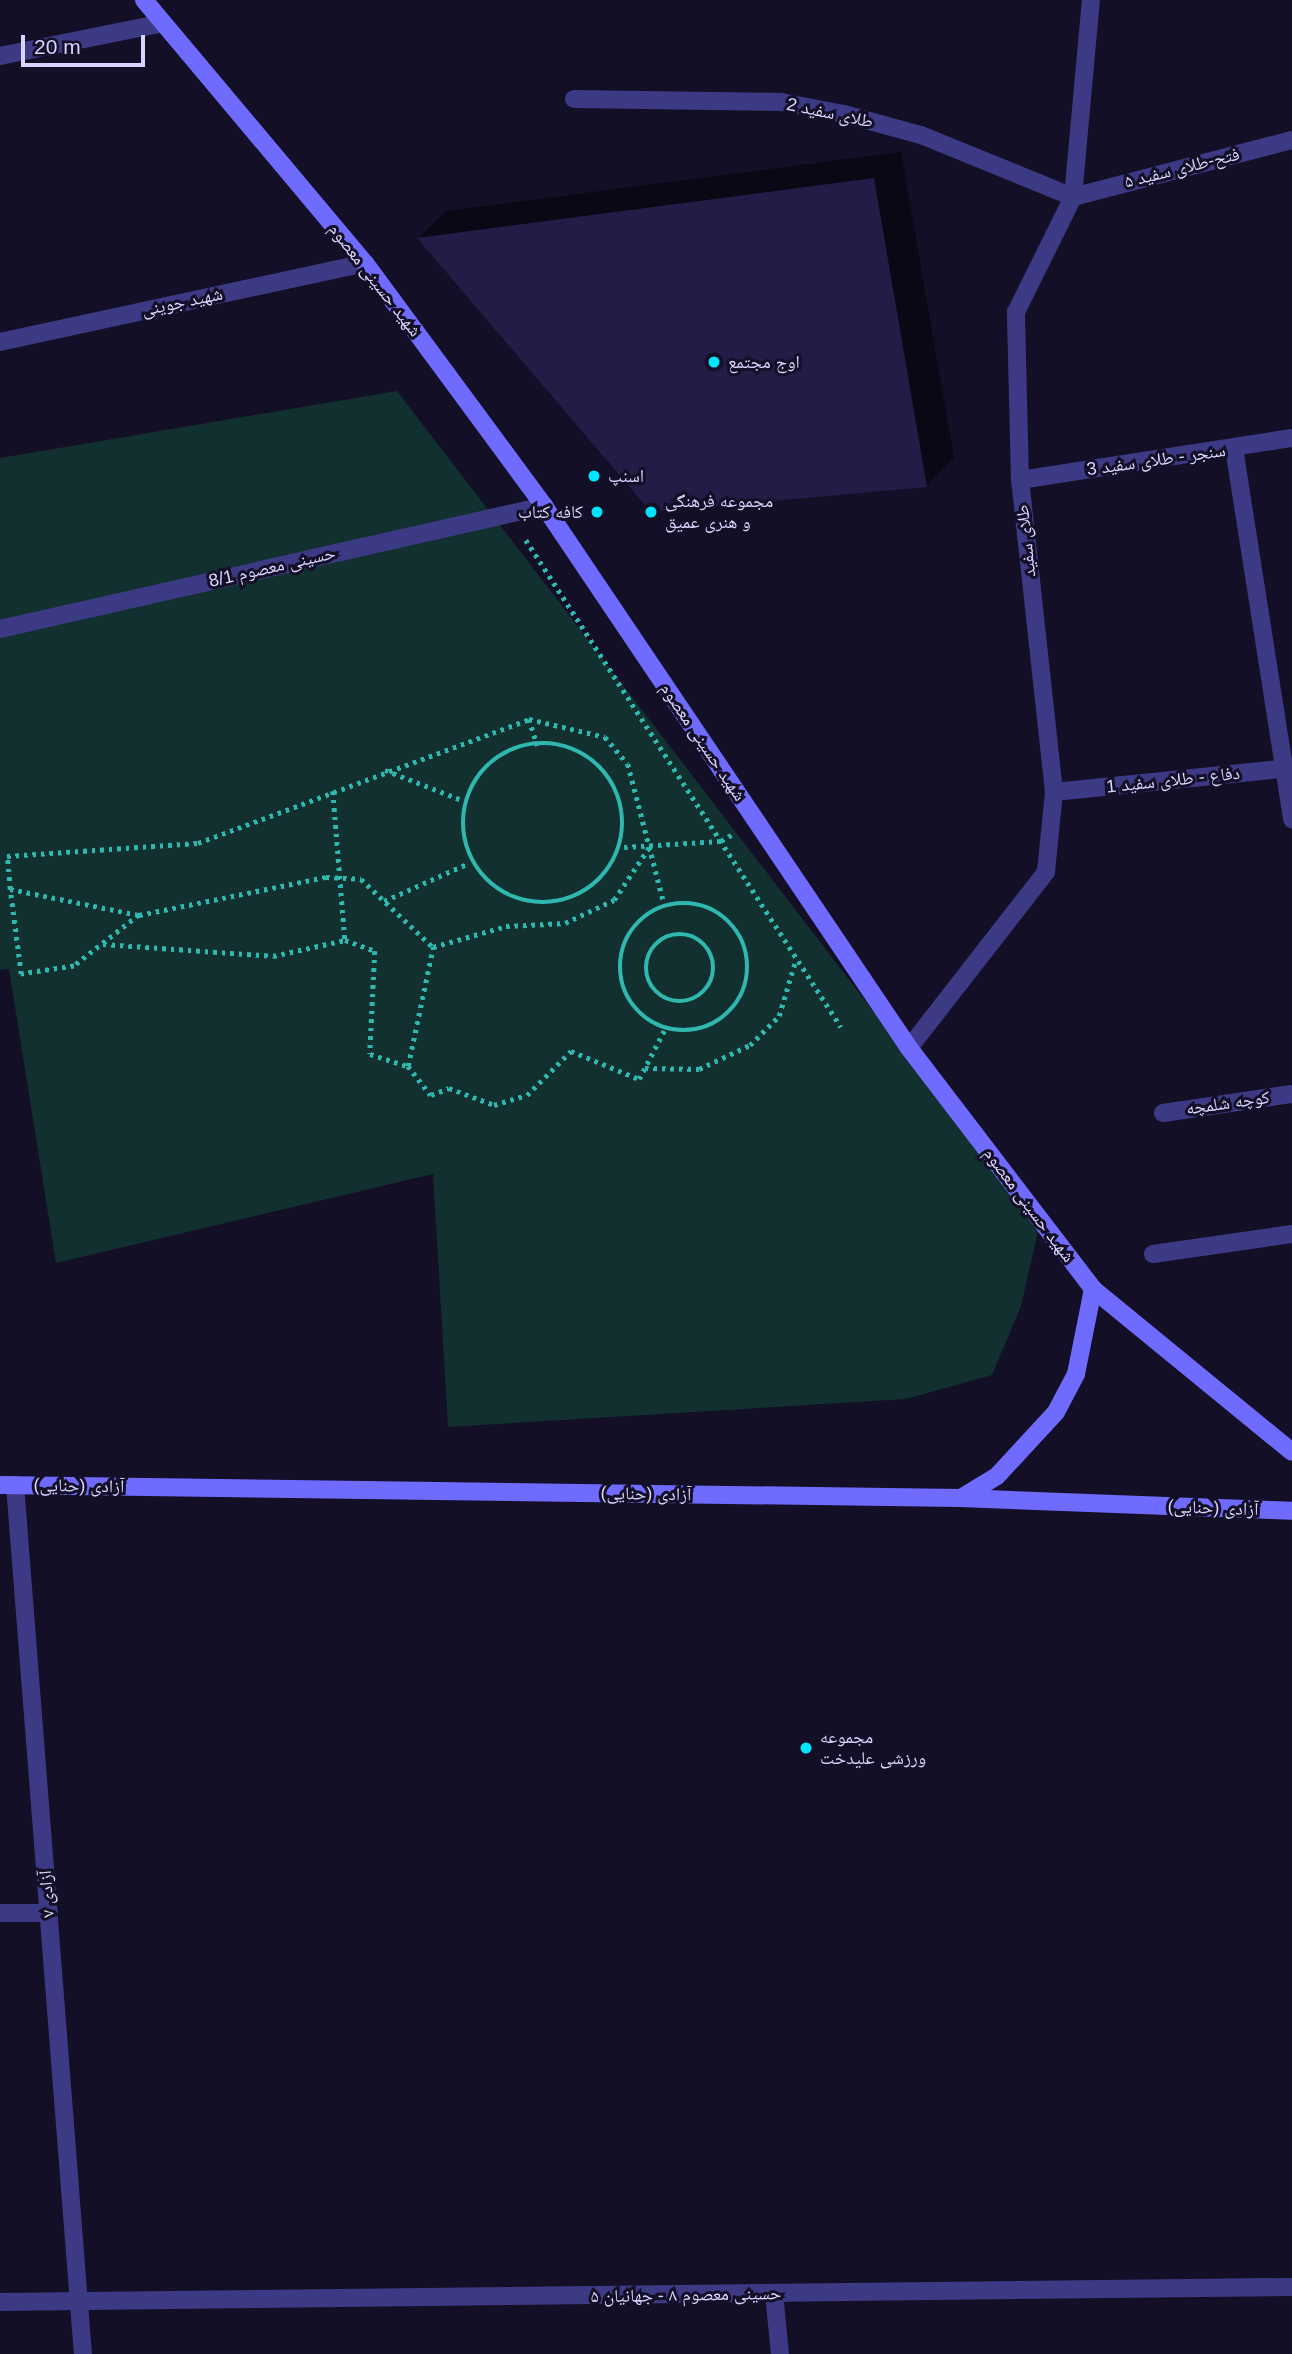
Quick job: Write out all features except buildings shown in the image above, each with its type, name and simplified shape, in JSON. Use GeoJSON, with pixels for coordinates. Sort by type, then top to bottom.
{"type":"FeatureCollection","features":[{"type":"Feature","properties":{"kind":"main road","name":"شهید حسینی معصوم"},"geometry":{"type":"LineString","coordinates":[[144,0],[365,263],[544,506],[909,1048],[1093,1289],[1292,1452]]}},
{"type":"Feature","properties":{"kind":"main road"},"geometry":{"type":"LineString","coordinates":[[960,1498],[997,1476],[1056,1412],[1076,1374],[1093,1289]]}},
{"type":"Feature","properties":{"kind":"main road","name":"آزادی (حنایی)"},"geometry":{"type":"LineString","coordinates":[[8,1485],[960,1498],[1292,1511]]}},
{"type":"Feature","properties":{"kind":"street","name":"طلای سفید"},"geometry":{"type":"LineString","coordinates":[[909,1048],[1046,872],[1054,792],[1020,480],[1016,313],[1073,197],[1091,0]]}},
{"type":"Feature","properties":{"kind":"street"},"geometry":{"type":"LineString","coordinates":[[0,56],[163,23]]}},
{"type":"Feature","properties":{"kind":"street","name":"طلای سفید 2"},"geometry":{"type":"LineString","coordinates":[[574,99],[781,103],[844,114],[921,135],[1073,197]]}},
{"type":"Feature","properties":{"kind":"street","name":"فتح-طلای سفید ۵"},"geometry":{"type":"LineString","coordinates":[[1073,197],[1292,140]]}},
{"type":"Feature","properties":{"kind":"street","name":"شهید جوینی"},"geometry":{"type":"LineString","coordinates":[[0,342],[365,263]]}},
{"type":"Feature","properties":{"kind":"street","name":"سنجر - طلای سفید 3"},"geometry":{"type":"LineString","coordinates":[[1020,480],[1292,438]]}},
{"type":"Feature","properties":{"kind":"street"},"geometry":{"type":"LineString","coordinates":[[1234,448],[1288,769],[1292,819]]}},
{"type":"Feature","properties":{"kind":"street","name":"حسینی معصوم 8/1"},"geometry":{"type":"LineString","coordinates":[[0,629],[544,506]]}},
{"type":"Feature","properties":{"kind":"street","name":"دفاع - طلای سفید 1"},"geometry":{"type":"LineString","coordinates":[[1054,792],[1288,769]]}},
{"type":"Feature","properties":{"kind":"street","name":"کوچه شلمچه"},"geometry":{"type":"LineString","coordinates":[[1163,1113],[1292,1094]]}},
{"type":"Feature","properties":{"kind":"street"},"geometry":{"type":"LineString","coordinates":[[1153,1254],[1292,1234]]}},
{"type":"Feature","properties":{"kind":"street","name":"آزادی ۷"},"geometry":{"type":"LineString","coordinates":[[8,1485],[49,1913],[83,2354]]}},
{"type":"Feature","properties":{"kind":"street"},"geometry":{"type":"LineString","coordinates":[[0,1913],[49,1913]]}},
{"type":"Feature","properties":{"kind":"street","name":"حسینی معصوم ۸ - جهانیان ۵"},"geometry":{"type":"LineString","coordinates":[[0,2302],[1292,2287]]}},
{"type":"Feature","properties":{"kind":"street"},"geometry":{"type":"LineString","coordinates":[[774,2294],[780,2354]]}},
{"type":"Feature","properties":{"kind":"path"},"geometry":{"type":"LineString","coordinates":[[509,514],[841,1027]]}},
{"type":"Feature","properties":{"kind":"path"},"geometry":{"type":"LineString","coordinates":[[529,719],[538,746]]}},
{"type":"Feature","properties":{"kind":"path"},"geometry":{"type":"LineString","coordinates":[[139,915],[74,966],[21,974],[7,856],[198,843],[385,770],[529,719],[605,737],[628,764],[664,907]]}},
{"type":"Feature","properties":{"kind":"path"},"geometry":{"type":"LineString","coordinates":[[567,743],[617,783],[624,847],[583,897],[519,904],[469,863],[462,800],[503,750],[538,746],[567,743]]}},
{"type":"Feature","properties":{"kind":"path"},"geometry":{"type":"LineString","coordinates":[[385,770],[462,800]]}},
{"type":"Feature","properties":{"kind":"path"},"geometry":{"type":"LineString","coordinates":[[333,791],[345,940]]}},
{"type":"Feature","properties":{"kind":"path"},"geometry":{"type":"LineString","coordinates":[[624,847],[721,841],[755,819]]}},
{"type":"Feature","properties":{"kind":"path"},"geometry":{"type":"LineString","coordinates":[[433,947],[506,926],[565,923],[602,906],[614,900],[650,846]]}},
{"type":"Feature","properties":{"kind":"path"},"geometry":{"type":"LineString","coordinates":[[384,901],[469,863]]}},
{"type":"Feature","properties":{"kind":"path"},"geometry":{"type":"LineString","coordinates":[[10,889],[139,915],[342,878],[361,879],[433,947]]}},
{"type":"Feature","properties":{"kind":"path"},"geometry":{"type":"LineString","coordinates":[[688,901],[726,916],[748,950],[746,990],[720,1022],[680,1033],[666,1027],[642,1018],[620,984],[622,943],[648,911],[688,901]]}},
{"type":"Feature","properties":{"kind":"path"},"geometry":{"type":"LineString","coordinates":[[687,932],[710,947],[716,975],[701,998],[674,1003],[651,989],[644,961],[660,938],[687,932]]}},
{"type":"Feature","properties":{"kind":"path"},"geometry":{"type":"LineString","coordinates":[[102,944],[273,956],[345,940],[375,951],[370,1054],[408,1066],[431,1095],[449,1088],[494,1105],[527,1095],[571,1052],[639,1079],[666,1027]]}},
{"type":"Feature","properties":{"kind":"path"},"geometry":{"type":"LineString","coordinates":[[408,1066],[433,947]]}},
{"type":"Feature","properties":{"kind":"path"},"geometry":{"type":"LineString","coordinates":[[645,1068],[699,1069],[750,1045],[779,1017],[796,958]]}},
{"type":"Feature","properties":{"kind":"green space"},"geometry":{"type":"Polygon","coordinates":[[[397,391],[1039,1227],[1021,1306],[992,1375],[906,1399],[448,1427],[433,1174],[56,1263],[9,969],[0,970],[0,458],[397,391]]]}},
{"type":"Feature","properties":{"kind":"place","name":"اوج مجتمع"},"geometry":{"type":"Point","coordinates":[714,362]}},
{"type":"Feature","properties":{"kind":"place","name":"اسنپ"},"geometry":{"type":"Point","coordinates":[594,476]}},
{"type":"Feature","properties":{"kind":"place","name":"کافه کتاب"},"geometry":{"type":"Point","coordinates":[597,512]}},
{"type":"Feature","properties":{"kind":"place","name":"مجموعه فرهنگی و هنری عمیق"},"geometry":{"type":"Point","coordinates":[651,512]}},
{"type":"Feature","properties":{"kind":"place","name":"مجموعه ورزشی علیدخت"},"geometry":{"type":"Point","coordinates":[806,1748]}}]}
